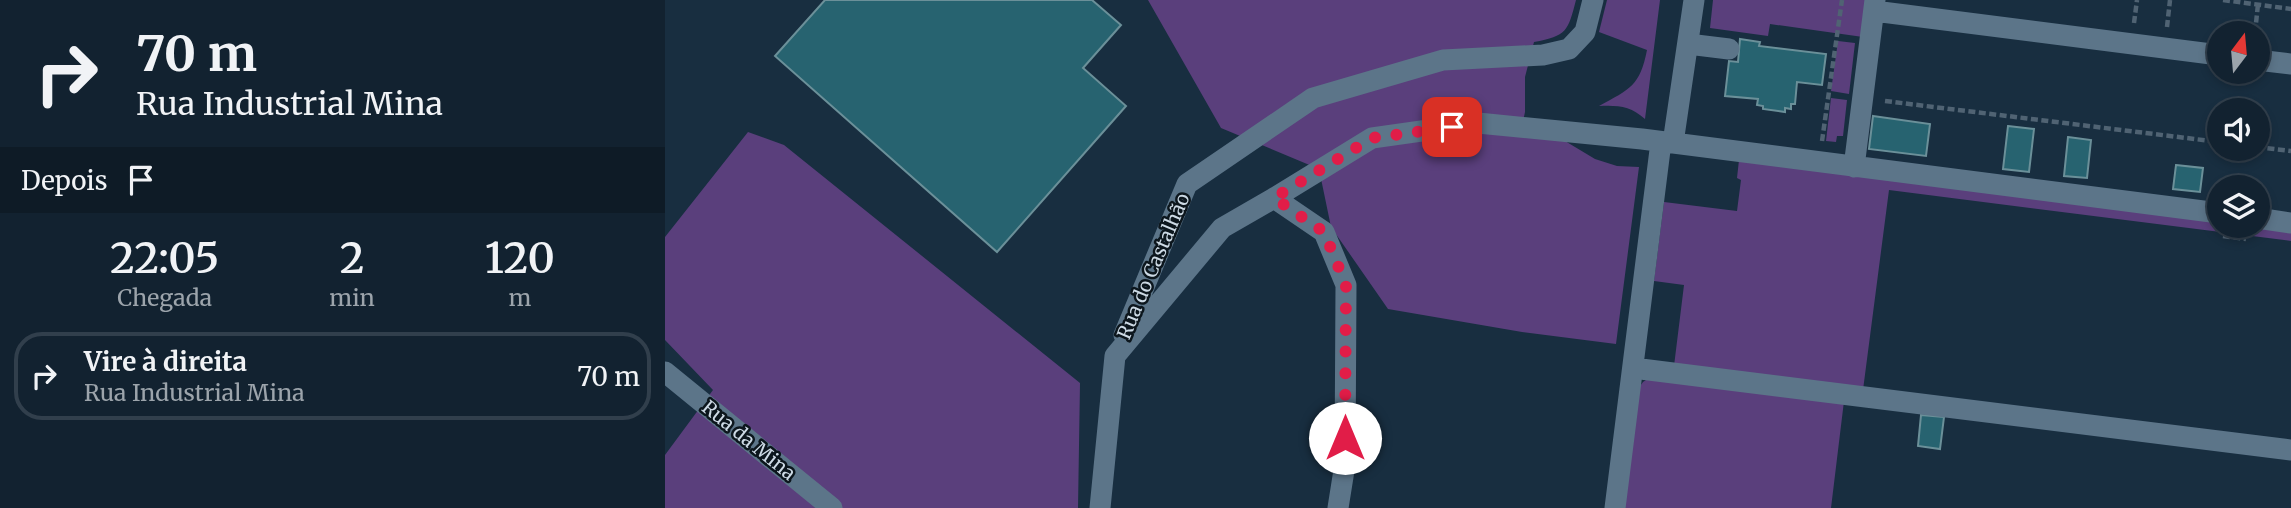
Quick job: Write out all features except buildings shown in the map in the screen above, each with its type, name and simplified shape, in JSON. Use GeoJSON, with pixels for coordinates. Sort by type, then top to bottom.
{"type":"FeatureCollection","features":[{"type":"Feature","properties":{"kind":"street","name":"Rua do Castalhão"},"geometry":{"type":"LineString","coordinates":[[1100,508],[1115,356],[1187,184],[1313,98],[1443,60],[1543,55],[1569,49],[1585,32],[1593,0]]}},
{"type":"Feature","properties":{"kind":"street"},"geometry":{"type":"LineString","coordinates":[[1615,508],[1659,141],[1688,44],[1694,0]]}},
{"type":"Feature","properties":{"kind":"street"},"geometry":{"type":"LineString","coordinates":[[1854,167],[1874,6],[2207,53]]}},
{"type":"Feature","properties":{"kind":"street"},"geometry":{"type":"LineString","coordinates":[[1688,44],[1729,49]]}},
{"type":"Feature","properties":{"kind":"street"},"geometry":{"type":"LineString","coordinates":[[2270,62],[2291,64]]}},
{"type":"Feature","properties":{"kind":"street"},"geometry":{"type":"LineString","coordinates":[[1115,356],[1223,228],[1372,138],[1478,123],[1659,141],[2207,211]]}},
{"type":"Feature","properties":{"kind":"street"},"geometry":{"type":"LineString","coordinates":[[1274,198],[1324,232],[1346,285],[1345,464],[1338,508]]}},
{"type":"Feature","properties":{"kind":"street"},"geometry":{"type":"LineString","coordinates":[[2270,220],[2291,223]]}},
{"type":"Feature","properties":{"kind":"street"},"geometry":{"type":"LineString","coordinates":[[1633,368],[2291,450]]}},
{"type":"Feature","properties":{"kind":"street","name":"Rua da Mina"},"geometry":{"type":"LineString","coordinates":[[665,372],[832,508]]}},
{"type":"Feature","properties":{"kind":"path"},"geometry":{"type":"LineString","coordinates":[[2133,33],[2137,0]]}},
{"type":"Feature","properties":{"kind":"path"},"geometry":{"type":"LineString","coordinates":[[2166,37],[2170,0]]}},
{"type":"Feature","properties":{"kind":"path"},"geometry":{"type":"LineString","coordinates":[[2223,0],[2291,9]]}},
{"type":"Feature","properties":{"kind":"path"},"geometry":{"type":"LineString","coordinates":[[2256,21],[2258,4]]}},
{"type":"Feature","properties":{"kind":"path"},"geometry":{"type":"LineString","coordinates":[[1828,94],[2207,141]]}},
{"type":"Feature","properties":{"kind":"path"},"geometry":{"type":"LineString","coordinates":[[2270,149],[2291,151]]}},
{"type":"Feature","properties":{"kind":"shaded area"},"geometry":{"type":"Polygon","coordinates":[[[1148,0],[1576,0],[1571,19],[1560,34],[1534,42],[1525,77],[1525,112],[1520,135],[1565,141],[1595,159],[1617,166],[1639,167],[1616,344],[1522,332],[1388,309],[1331,227],[1319,169],[1221,128],[1148,0]]]}},
{"type":"Feature","properties":{"kind":"shaded area"},"geometry":{"type":"Polygon","coordinates":[[[1607,0],[1660,0],[1645,119],[1623,107],[1599,106],[1632,85],[1641,72],[1647,50],[1599,32],[1607,0]]]}},
{"type":"Feature","properties":{"kind":"shaded area"},"geometry":{"type":"Polygon","coordinates":[[[1713,0],[1868,0],[1863,37],[1770,24],[1768,36],[1710,28],[1713,0]]]}},
{"type":"Feature","properties":{"kind":"shaded area"},"geometry":{"type":"Polygon","coordinates":[[[1838,41],[1855,43],[1849,94],[1831,91],[1838,41]]]}},
{"type":"Feature","properties":{"kind":"shaded area"},"geometry":{"type":"Polygon","coordinates":[[[1831,98],[1847,100],[1843,136],[1837,136],[1836,142],[1826,141],[1831,98]]]}},
{"type":"Feature","properties":{"kind":"shaded area"},"geometry":{"type":"Polygon","coordinates":[[[748,132],[784,145],[1080,383],[1078,508],[665,508],[665,455],[713,390],[665,340],[665,237],[748,132]]]}},
{"type":"Feature","properties":{"kind":"shaded area"},"geometry":{"type":"Polygon","coordinates":[[[1739,160],[2207,219],[2207,230],[1889,190],[1863,390],[1674,366],[1684,285],[1654,281],[1664,202],[1737,211],[1741,180],[1737,178],[1739,160]]]}},
{"type":"Feature","properties":{"kind":"shaded area"},"geometry":{"type":"Polygon","coordinates":[[[2270,228],[2291,230],[2291,241],[2267,238],[2270,238],[2270,228]]]}},
{"type":"Feature","properties":{"kind":"shaded area"},"geometry":{"type":"Polygon","coordinates":[[[1649,378],[1844,401],[1831,508],[1621,508],[1638,389],[1649,378]]]}},
{"type":"Feature","properties":{"kind":"route"},"geometry":{"type":"LineString","coordinates":[[1345,438],[1346,285],[1324,232],[1274,198],[1372,138],[1452,127]]}}]}
